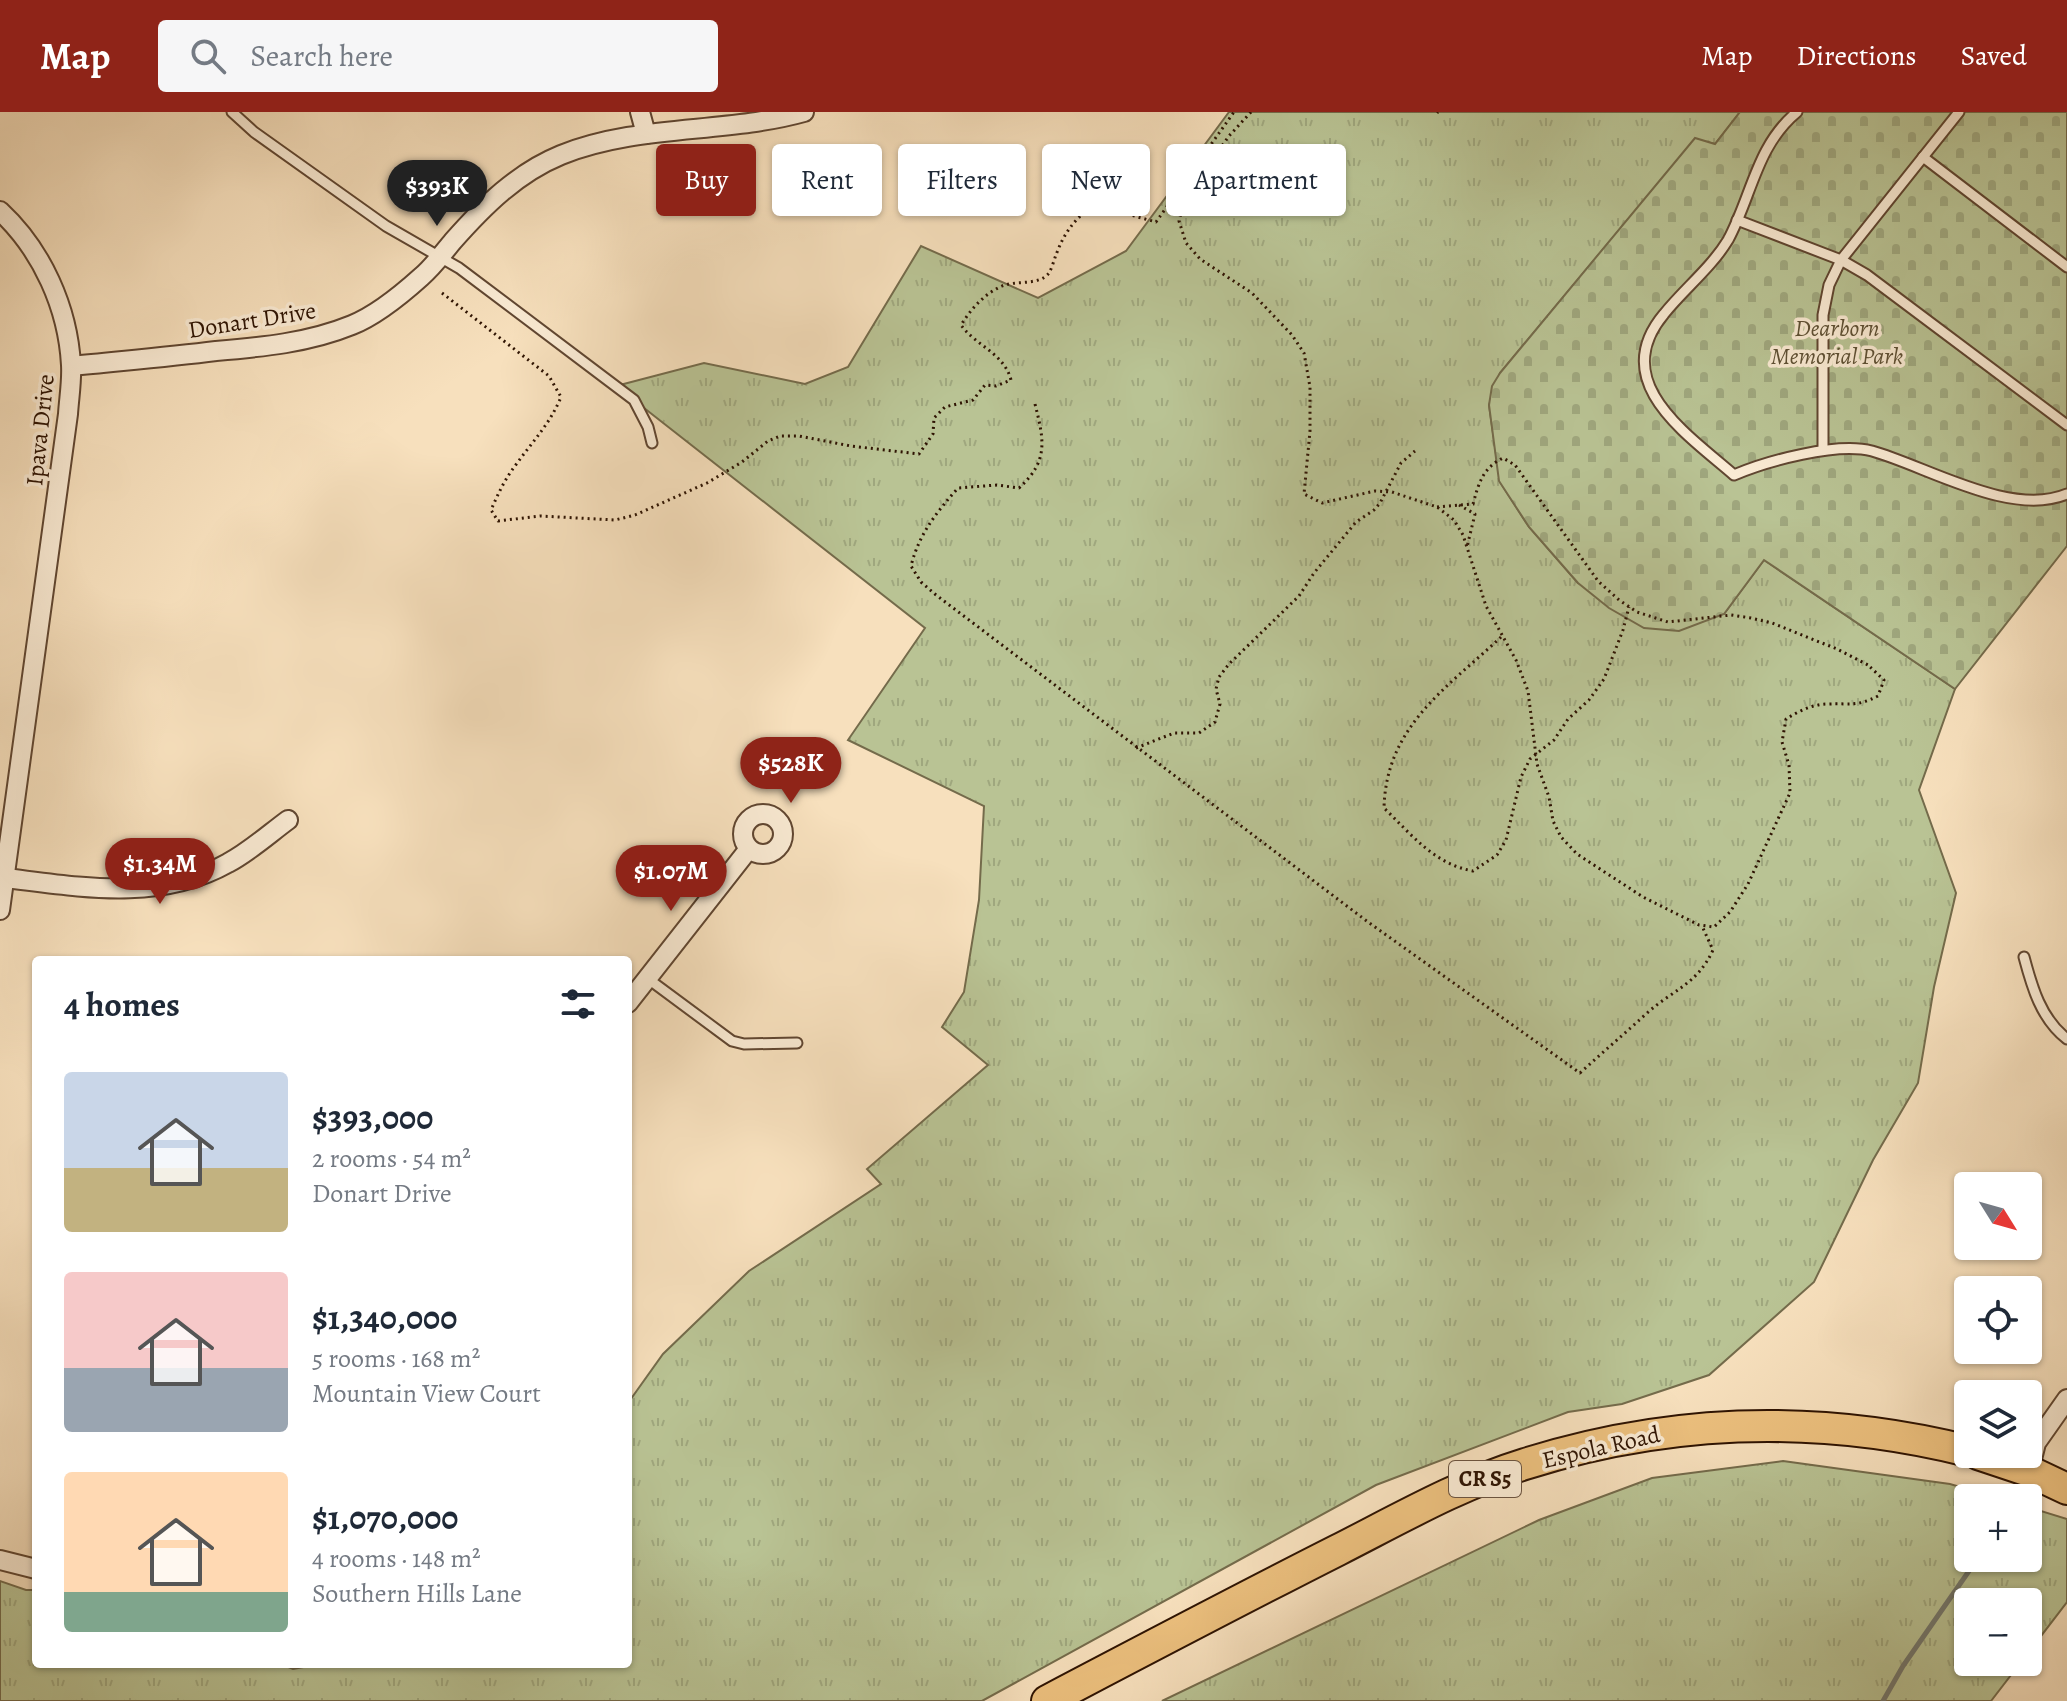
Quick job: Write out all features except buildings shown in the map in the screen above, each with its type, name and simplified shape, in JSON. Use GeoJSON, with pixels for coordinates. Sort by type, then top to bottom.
{"type":"FeatureCollection","features":[{"type":"Feature","properties":{"kind":"main road","name":"Espola Road"},"geometry":{"type":"LineString","coordinates":[[1047,1701],[1414,1511],[1493,1475],[1553,1456],[1678,1430],[1736,1425],[1849,1430],[1954,1449]]}},
{"type":"Feature","properties":{"kind":"main road"},"geometry":{"type":"LineString","coordinates":[[2020,1468],[2067,1489]]}},
{"type":"Feature","properties":{"kind":"street"},"geometry":{"type":"LineString","coordinates":[[640,112],[646,134]]}},
{"type":"Feature","properties":{"kind":"street","name":"Donart Drive"},"geometry":{"type":"LineString","coordinates":[[72,366],[272,346],[314,338],[355,324],[425,275],[490,202],[537,166],[585,147],[646,134],[757,122],[804,112]]}},
{"type":"Feature","properties":{"kind":"street","name":"Ipava Drive"},"geometry":{"type":"LineString","coordinates":[[0,211],[30,246],[48,276],[62,310],[72,366],[0,910]]}},
{"type":"Feature","properties":{"kind":"street"},"geometry":{"type":"LineString","coordinates":[[5,878],[100,890],[132,890],[195,878],[229,863],[288,820]]}},
{"type":"Feature","properties":{"kind":"street"},"geometry":{"type":"LineString","coordinates":[[632,998],[748,850]]}},
{"type":"Feature","properties":{"kind":"street"},"geometry":{"type":"LineString","coordinates":[[2029,1471],[2036,1443],[2067,1399]]}},
{"type":"Feature","properties":{"kind":"street"},"geometry":{"type":"LineString","coordinates":[[0,1560],[32,1568]]}},
{"type":"Feature","properties":{"kind":"lane"},"geometry":{"type":"LineString","coordinates":[[232,112],[254,132],[386,226],[459,268],[634,400],[648,427],[652,443]]}},
{"type":"Feature","properties":{"kind":"lane"},"geometry":{"type":"LineString","coordinates":[[1797,112],[1772,138],[1758,162],[1727,241],[1713,261],[1662,316],[1647,339],[1643,368],[1652,394],[1668,418],[1734,475],[1757,465],[1823,450],[1870,450],[1963,485],[2021,498],[2055,499],[2067,494]]}},
{"type":"Feature","properties":{"kind":"lane"},"geometry":{"type":"LineString","coordinates":[[1823,450],[1823,315],[1829,285],[1841,260],[1959,112]]}},
{"type":"Feature","properties":{"kind":"lane"},"geometry":{"type":"LineString","coordinates":[[1923,157],[2067,267]]}},
{"type":"Feature","properties":{"kind":"lane"},"geometry":{"type":"LineString","coordinates":[[1737,220],[1841,260],[1867,275],[2067,425]]}},
{"type":"Feature","properties":{"kind":"lane"},"geometry":{"type":"LineString","coordinates":[[2024,957],[2033,994],[2057,1031],[2067,1039]]}},
{"type":"Feature","properties":{"kind":"lane"},"geometry":{"type":"LineString","coordinates":[[647,978],[732,1041],[744,1044],[797,1043]]}},
{"type":"Feature","properties":{"kind":"path"},"geometry":{"type":"LineString","coordinates":[[442,293],[549,376],[561,397],[547,426],[513,468],[500,490],[491,510],[498,521],[540,516],[615,520],[635,515],[707,483],[780,436],[799,436],[919,454],[933,434],[934,418],[945,407],[973,400],[985,385],[996,386],[1011,380],[1008,368],[991,350],[971,339],[961,325],[971,309],[1002,286],[1037,281],[1049,273],[1069,227],[1094,205],[1156,222],[1234,112]]}},
{"type":"Feature","properties":{"kind":"path"},"geometry":{"type":"LineString","coordinates":[[1251,112],[1229,136],[1185,197],[1179,221],[1186,243],[1200,259],[1252,293],[1292,335],[1304,353],[1310,387],[1310,431],[1304,494],[1322,503],[1375,491],[1392,492],[1437,507],[1454,520],[1467,547],[1486,606],[1516,660],[1528,691],[1537,764],[1549,797],[1553,821],[1561,837],[1577,854],[1607,876],[1702,926],[1714,927],[1730,912],[1748,884],[1790,793],[1789,765],[1782,742],[1786,719],[1806,708],[1828,703],[1845,706],[1863,703],[1878,696],[1884,680],[1868,665],[1837,649],[1761,621],[1731,615],[1668,622],[1629,607],[1598,581],[1515,465],[1503,458],[1488,466],[1473,504],[1437,507]]}},
{"type":"Feature","properties":{"kind":"path"},"geometry":{"type":"LineString","coordinates":[[1035,404],[1042,453],[1034,474],[1019,488],[997,485],[958,488],[930,520],[917,543],[911,566],[921,582],[936,595],[1368,922],[1580,1073],[1646,1013],[1682,989],[1705,967],[1713,950],[1702,926]]}},
{"type":"Feature","properties":{"kind":"path"},"geometry":{"type":"LineString","coordinates":[[1136,748],[1174,733],[1199,733],[1215,722],[1220,704],[1216,689],[1224,670],[1299,596],[1356,522],[1374,510],[1401,463],[1415,451]]}},
{"type":"Feature","properties":{"kind":"path"},"geometry":{"type":"LineString","coordinates":[[1459,505],[1475,514],[1467,547]]}},
{"type":"Feature","properties":{"kind":"path"},"geometry":{"type":"LineString","coordinates":[[1501,637],[1421,710],[1390,763],[1385,784],[1384,808],[1432,854],[1452,867],[1473,871],[1497,855],[1506,840],[1521,777],[1530,759],[1554,740],[1568,719],[1589,700],[1604,679],[1629,607]]}},
{"type":"Feature","properties":{"kind":"green space"},"geometry":{"type":"Polygon","coordinates":[[[1229,112],[1740,112],[1715,144],[1695,139],[1500,373],[1489,405],[1500,482],[1529,527],[1578,583],[1724,614],[1764,560],[1955,689],[1919,790],[1956,893],[1934,987],[1918,1083],[1873,1160],[1814,1282],[1709,1375],[1622,1404],[1568,1412],[1376,1485],[982,1701],[0,1701],[0,1581],[32,1590],[32,1668],[632,1668],[632,1397],[663,1354],[749,1271],[881,1184],[867,1169],[988,1065],[942,1027],[964,992],[979,900],[984,806],[848,740],[925,628],[616,386],[704,363],[805,384],[848,367],[921,246],[1038,298],[1126,251],[1166,197],[1166,216],[1346,216],[1346,144],[1205,144],[1229,112]]]}},
{"type":"Feature","properties":{"kind":"green space","name":"Dearborn Memorial Park"},"geometry":{"type":"Polygon","coordinates":[[[1740,112],[2067,112],[2067,546],[1955,689],[1764,560],[1724,614],[1679,631],[1644,628],[1609,608],[1578,583],[1529,527],[1499,481],[1489,405],[1492,386],[1500,373],[1695,138],[1715,144],[1740,112]]]}},
{"type":"Feature","properties":{"kind":"green space"},"geometry":{"type":"Polygon","coordinates":[[[1783,1461],[1954,1485],[1954,1572],[2042,1572],[2042,1511],[2067,1519],[2067,1602],[2042,1635],[2042,1588],[1954,1588],[1954,1676],[2010,1676],[1991,1701],[1162,1701],[1539,1520],[1652,1478],[1783,1461]]]}},
{"type":"Feature","properties":{"kind":"waterway"},"geometry":{"type":"LineString","coordinates":[[1883,1701],[1903,1666],[1968,1572]]}}]}
